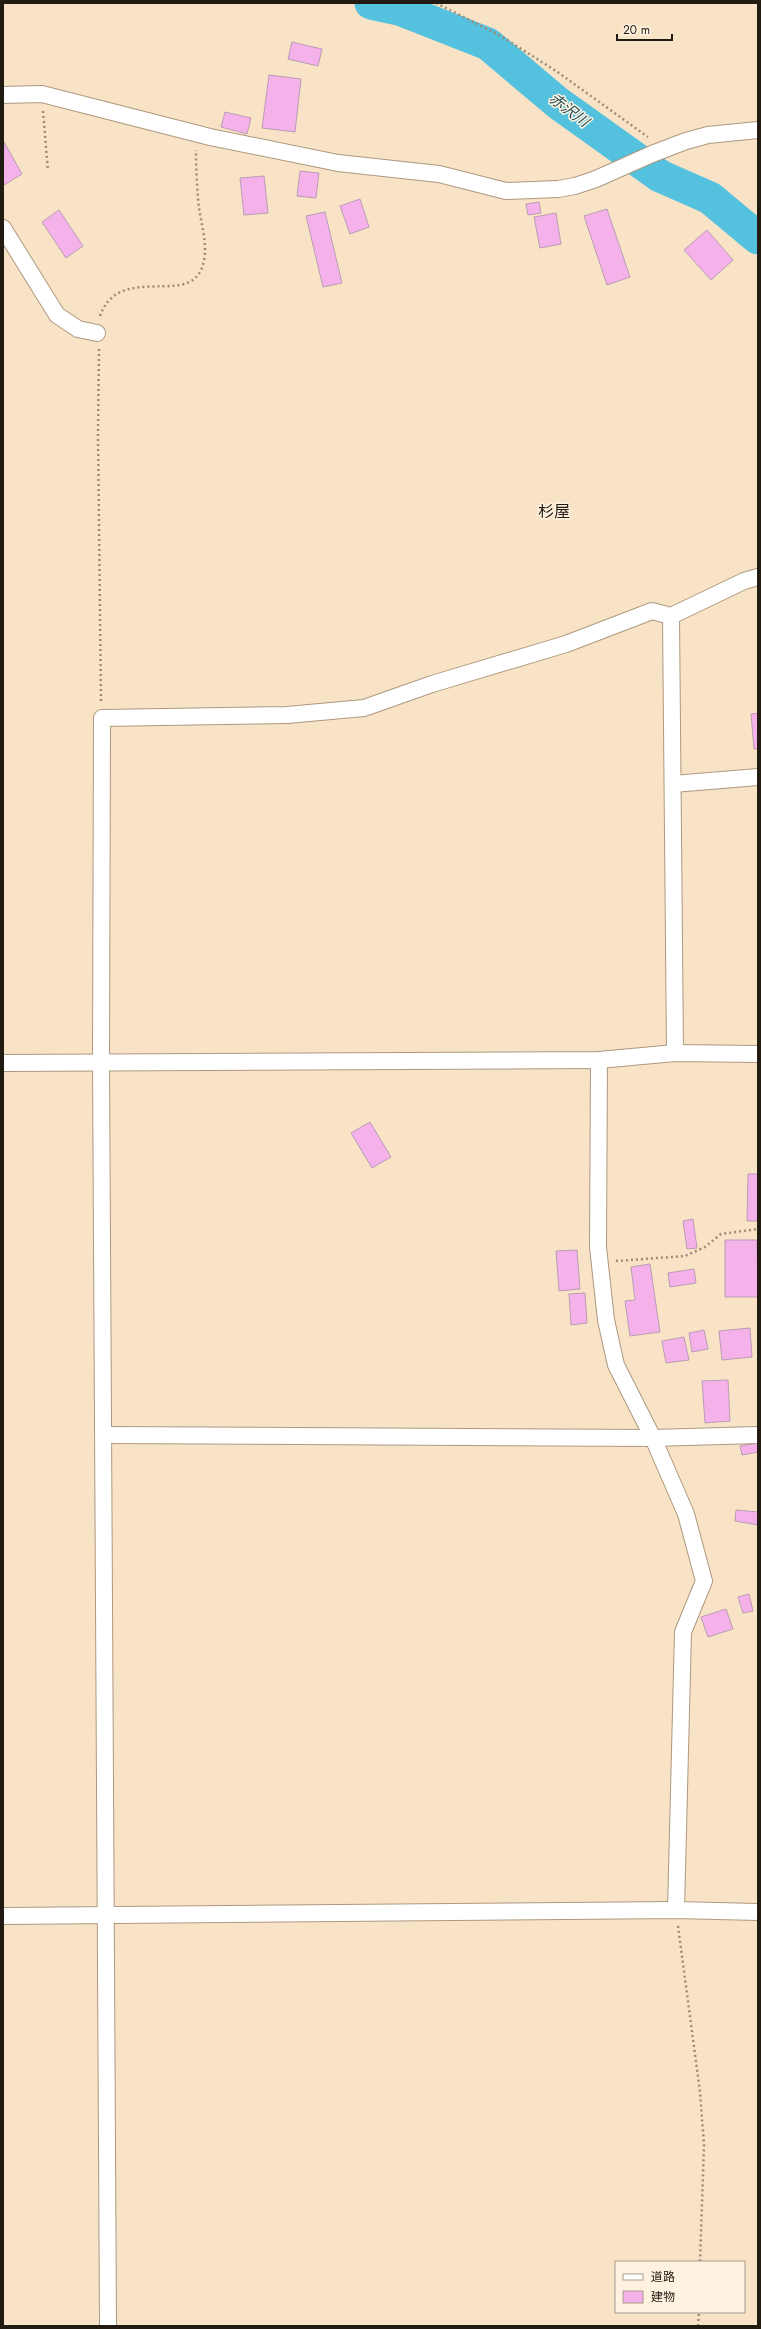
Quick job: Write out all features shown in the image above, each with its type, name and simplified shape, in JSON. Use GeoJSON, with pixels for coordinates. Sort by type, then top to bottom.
{"type":"FeatureCollection","features":[{"type":"Feature","properties":{"kind":"street"},"geometry":{"type":"LineString","coordinates":[[3,95],[42,94],[195,133],[338,163],[439,174],[506,191],[558,189],[575,186],[596,179],[664,149],[708,135],[758,130]]}},
{"type":"Feature","properties":{"kind":"street"},"geometry":{"type":"LineString","coordinates":[[3,228],[57,315],[78,329],[96,333]]}},
{"type":"Feature","properties":{"kind":"street"},"geometry":{"type":"LineString","coordinates":[[108,2326],[101,1061],[102,718],[287,715],[364,708],[432,684],[566,644],[652,611],[671,616],[744,581],[758,577]]}},
{"type":"Feature","properties":{"kind":"street"},"geometry":{"type":"LineString","coordinates":[[671,616],[676,1053]]}},
{"type":"Feature","properties":{"kind":"street"},"geometry":{"type":"LineString","coordinates":[[673,784],[758,777]]}},
{"type":"Feature","properties":{"kind":"street"},"geometry":{"type":"LineString","coordinates":[[3,1063],[101,1061],[599,1060],[676,1053],[758,1054]]}},
{"type":"Feature","properties":{"kind":"street"},"geometry":{"type":"LineString","coordinates":[[599,1060],[600,1263],[606,1320],[616,1366],[653,1438],[686,1514],[704,1581],[683,1632],[676,1910]]}},
{"type":"Feature","properties":{"kind":"street"},"geometry":{"type":"LineString","coordinates":[[104,1435],[653,1438],[758,1435]]}},
{"type":"Feature","properties":{"kind":"street"},"geometry":{"type":"LineString","coordinates":[[3,1916],[676,1910],[758,1912]]}},
{"type":"Feature","properties":{"kind":"path"},"geometry":{"type":"LineString","coordinates":[[436,3],[501,36],[550,67],[624,118],[664,149]]}},
{"type":"Feature","properties":{"kind":"path"},"geometry":{"type":"LineString","coordinates":[[42,94],[48,171]]}},
{"type":"Feature","properties":{"kind":"path"},"geometry":{"type":"LineString","coordinates":[[102,718],[98,432],[101,356],[96,333],[105,304],[113,296],[134,288],[188,282],[197,277],[202,269],[205,250],[199,206],[195,133]]}},
{"type":"Feature","properties":{"kind":"path"},"geometry":{"type":"LineString","coordinates":[[600,1263],[685,1256],[705,1246],[722,1234],[758,1229]]}},
{"type":"Feature","properties":{"kind":"path"},"geometry":{"type":"LineString","coordinates":[[676,1910],[700,2092],[703,2130],[700,2261]]}},
{"type":"Feature","properties":{"kind":"path"},"geometry":{"type":"LineString","coordinates":[[698,2313],[698,2326]]}},
{"type":"Feature","properties":{"kind":"building"},"geometry":{"type":"Polygon","coordinates":[[[292,42],[322,49],[318,66],[288,59],[292,42]]]}},
{"type":"Feature","properties":{"kind":"building"},"geometry":{"type":"Polygon","coordinates":[[[269,75],[301,79],[295,132],[262,128],[269,75]]]}},
{"type":"Feature","properties":{"kind":"building"},"geometry":{"type":"Polygon","coordinates":[[[225,112],[251,118],[247,134],[221,127],[225,112]]]}},
{"type":"Feature","properties":{"kind":"building"},"geometry":{"type":"Polygon","coordinates":[[[4,142],[22,174],[4,185],[3,182],[4,142]]]}},
{"type":"Feature","properties":{"kind":"building"},"geometry":{"type":"Polygon","coordinates":[[[300,171],[319,173],[316,198],[297,196],[300,171]]]}},
{"type":"Feature","properties":{"kind":"building"},"geometry":{"type":"Polygon","coordinates":[[[264,176],[268,213],[244,215],[240,178],[264,176]]]}},
{"type":"Feature","properties":{"kind":"building"},"geometry":{"type":"Polygon","coordinates":[[[360,199],[369,227],[350,234],[340,206],[360,199]]]}},
{"type":"Feature","properties":{"kind":"building"},"geometry":{"type":"Polygon","coordinates":[[[539,202],[541,213],[528,215],[526,204],[539,202]]]}},
{"type":"Feature","properties":{"kind":"building"},"geometry":{"type":"Polygon","coordinates":[[[607,209],[630,277],[607,285],[584,216],[607,209]]]}},
{"type":"Feature","properties":{"kind":"building"},"geometry":{"type":"Polygon","coordinates":[[[59,210],[83,246],[66,258],[42,222],[59,210]]]}},
{"type":"Feature","properties":{"kind":"building"},"geometry":{"type":"Polygon","coordinates":[[[325,212],[342,283],[323,287],[306,216],[325,212]]]}},
{"type":"Feature","properties":{"kind":"building"},"geometry":{"type":"Polygon","coordinates":[[[556,213],[561,244],[540,248],[534,217],[556,213]]]}},
{"type":"Feature","properties":{"kind":"building"},"geometry":{"type":"Polygon","coordinates":[[[707,230],[733,260],[711,280],[684,250],[707,230]]]}},
{"type":"Feature","properties":{"kind":"building"},"geometry":{"type":"Polygon","coordinates":[[[758,713],[758,749],[754,749],[751,714],[758,713]]]}},
{"type":"Feature","properties":{"kind":"building"},"geometry":{"type":"Polygon","coordinates":[[[370,1122],[391,1157],[372,1168],[351,1133],[370,1122]]]}},
{"type":"Feature","properties":{"kind":"building"},"geometry":{"type":"Polygon","coordinates":[[[748,1174],[758,1174],[758,1221],[747,1221],[748,1174]]]}},
{"type":"Feature","properties":{"kind":"building"},"geometry":{"type":"Polygon","coordinates":[[[693,1219],[697,1248],[687,1249],[683,1221],[693,1219]]]}},
{"type":"Feature","properties":{"kind":"building"},"geometry":{"type":"Polygon","coordinates":[[[725,1240],[757,1240],[758,1297],[725,1297],[725,1240]]]}},
{"type":"Feature","properties":{"kind":"building"},"geometry":{"type":"Polygon","coordinates":[[[577,1250],[580,1289],[559,1291],[556,1251],[577,1250]]]}},
{"type":"Feature","properties":{"kind":"building"},"geometry":{"type":"Polygon","coordinates":[[[650,1264],[660,1332],[630,1336],[625,1301],[635,1300],[631,1267],[650,1264]]]}},
{"type":"Feature","properties":{"kind":"building"},"geometry":{"type":"Polygon","coordinates":[[[694,1269],[696,1283],[670,1287],[668,1273],[694,1269]]]}},
{"type":"Feature","properties":{"kind":"building"},"geometry":{"type":"Polygon","coordinates":[[[585,1293],[587,1323],[571,1325],[569,1294],[585,1293]]]}},
{"type":"Feature","properties":{"kind":"building"},"geometry":{"type":"Polygon","coordinates":[[[750,1328],[752,1357],[722,1360],[719,1331],[750,1328]]]}},
{"type":"Feature","properties":{"kind":"building"},"geometry":{"type":"Polygon","coordinates":[[[704,1330],[708,1349],[692,1352],[689,1333],[704,1330]]]}},
{"type":"Feature","properties":{"kind":"building"},"geometry":{"type":"Polygon","coordinates":[[[684,1337],[689,1360],[666,1363],[662,1341],[684,1337]]]}},
{"type":"Feature","properties":{"kind":"building"},"geometry":{"type":"Polygon","coordinates":[[[728,1380],[730,1421],[705,1423],[702,1381],[728,1380]]]}},
{"type":"Feature","properties":{"kind":"building"},"geometry":{"type":"Polygon","coordinates":[[[758,1443],[758,1452],[742,1455],[740,1446],[758,1443]]]}},
{"type":"Feature","properties":{"kind":"building"},"geometry":{"type":"Polygon","coordinates":[[[736,1510],[758,1512],[758,1525],[735,1521],[736,1510]]]}},
{"type":"Feature","properties":{"kind":"building"},"geometry":{"type":"Polygon","coordinates":[[[749,1594],[753,1611],[743,1613],[738,1597],[749,1594]]]}},
{"type":"Feature","properties":{"kind":"building"},"geometry":{"type":"Polygon","coordinates":[[[726,1609],[733,1629],[708,1637],[701,1617],[726,1609]]]}},
{"type":"Feature","properties":{"kind":"waterway","name":"赤沢川"},"geometry":{"type":"LineString","coordinates":[[371,3],[399,9],[488,44],[558,103],[660,176],[710,198],[758,238]]}},
{"type":"Feature","properties":{"kind":"district","name":"杉屋"},"geometry":{"type":"Point","coordinates":[554,511]}}]}
